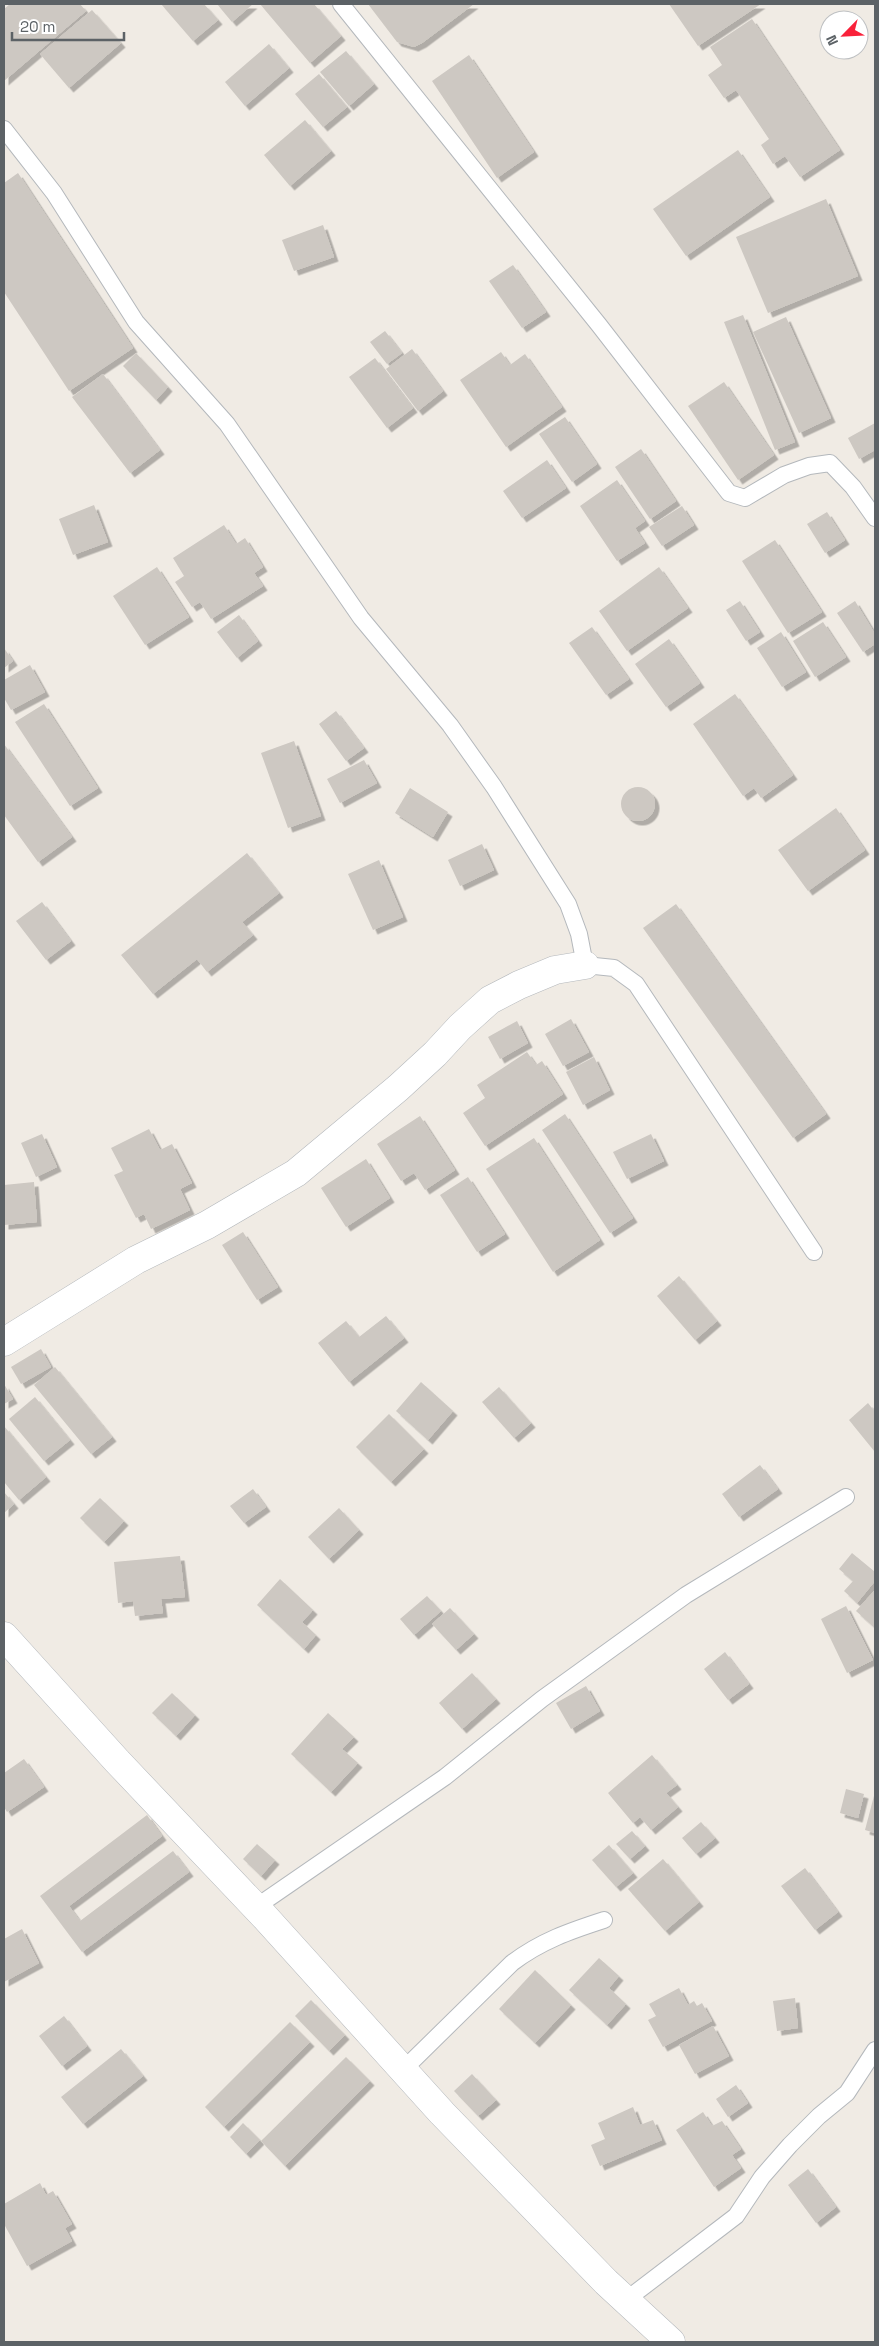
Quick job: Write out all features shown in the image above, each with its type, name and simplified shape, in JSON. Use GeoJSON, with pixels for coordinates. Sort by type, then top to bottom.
{"type":"FeatureCollection","features":[{"type":"Feature","properties":{"kind":"street"},"geometry":{"type":"LineString","coordinates":[[4,1342],[136,1260],[206,1225],[296,1173],[398,1088],[490,1000],[555,970],[585,965]]}},
{"type":"Feature","properties":{"kind":"street"},"geometry":{"type":"LineString","coordinates":[[4,1636],[117,1761],[256,1907],[462,2134],[626,2300],[671,2342]]}},
{"type":"Feature","properties":{"kind":"lane"},"geometry":{"type":"LineString","coordinates":[[341,4],[599,325],[729,493],[745,498],[784,475],[808,466],[830,463],[853,486],[875,518]]}},
{"type":"Feature","properties":{"kind":"lane"},"geometry":{"type":"LineString","coordinates":[[4,129],[54,193],[136,322],[227,424],[361,618],[450,725],[494,787],[568,904],[579,934],[585,965],[614,968],[636,984],[814,1252]]}},
{"type":"Feature","properties":{"kind":"lane"},"geometry":{"type":"LineString","coordinates":[[256,1907],[446,1777],[542,1699],[686,1595],[846,1497]]}},
{"type":"Feature","properties":{"kind":"lane"},"geometry":{"type":"LineString","coordinates":[[403,2070],[512,1963],[532,1947],[554,1936],[604,1920]]}},
{"type":"Feature","properties":{"kind":"lane"},"geometry":{"type":"LineString","coordinates":[[626,2300],[736,2216],[762,2177],[790,2145],[819,2116],[847,2093],[875,2050]]}},
{"type":"Feature","properties":{"kind":"building"},"geometry":{"type":"Polygon","coordinates":[[[10,4],[80,4],[86,11],[4,81],[4,9],[10,4]]]}},
{"type":"Feature","properties":{"kind":"building"},"geometry":{"type":"Polygon","coordinates":[[[161,4],[204,4],[218,20],[193,41],[161,4]]]}},
{"type":"Feature","properties":{"kind":"building"},"geometry":{"type":"Polygon","coordinates":[[[217,4],[253,4],[232,22],[217,4]]]}},
{"type":"Feature","properties":{"kind":"building"},"geometry":{"type":"Polygon","coordinates":[[[260,4],[314,4],[341,36],[310,63],[260,4]]]}},
{"type":"Feature","properties":{"kind":"building"},"geometry":{"type":"Polygon","coordinates":[[[368,4],[474,4],[414,47],[397,42],[368,4]]]}},
{"type":"Feature","properties":{"kind":"building"},"geometry":{"type":"Polygon","coordinates":[[[669,4],[761,4],[698,46],[669,4]]]}},
{"type":"Feature","properties":{"kind":"building"},"geometry":{"type":"Polygon","coordinates":[[[92,10],[121,43],[69,88],[40,54],[92,10]]]}},
{"type":"Feature","properties":{"kind":"building"},"geometry":{"type":"Polygon","coordinates":[[[752,19],[840,150],[800,177],[785,156],[773,164],[761,145],[769,139],[736,90],[724,98],[708,75],[722,65],[710,47],[752,19]]]}},
{"type":"Feature","properties":{"kind":"building"},"geometry":{"type":"Polygon","coordinates":[[[269,44],[289,68],[245,106],[225,82],[269,44]]]}},
{"type":"Feature","properties":{"kind":"building"},"geometry":{"type":"Polygon","coordinates":[[[346,51],[374,84],[349,106],[320,72],[346,51]]]}},
{"type":"Feature","properties":{"kind":"building"},"geometry":{"type":"Polygon","coordinates":[[[469,55],[534,152],[497,178],[432,81],[469,55]]]}},
{"type":"Feature","properties":{"kind":"building"},"geometry":{"type":"Polygon","coordinates":[[[319,74],[347,107],[323,127],[295,94],[319,74]]]}},
{"type":"Feature","properties":{"kind":"building"},"geometry":{"type":"Polygon","coordinates":[[[305,120],[331,151],[290,186],[264,155],[305,120]]]}},
{"type":"Feature","properties":{"kind":"building"},"geometry":{"type":"Polygon","coordinates":[[[738,150],[770,197],[686,256],[653,209],[738,150]]]}},
{"type":"Feature","properties":{"kind":"building"},"geometry":{"type":"Polygon","coordinates":[[[18,173],[133,348],[69,391],[4,292],[4,183],[18,173]]]}},
{"type":"Feature","properties":{"kind":"building"},"geometry":{"type":"Polygon","coordinates":[[[826,199],[858,276],[768,313],[736,237],[826,199]]]}},
{"type":"Feature","properties":{"kind":"building"},"geometry":{"type":"Polygon","coordinates":[[[323,225],[334,257],[294,271],[282,240],[323,225]]]}},
{"type":"Feature","properties":{"kind":"building"},"geometry":{"type":"Polygon","coordinates":[[[513,265],[546,312],[522,328],[489,281],[513,265]]]}},
{"type":"Feature","properties":{"kind":"building"},"geometry":{"type":"Polygon","coordinates":[[[743,315],[795,442],[775,450],[724,322],[743,315]]]}},
{"type":"Feature","properties":{"kind":"building"},"geometry":{"type":"Polygon","coordinates":[[[786,317],[831,418],[799,433],[753,332],[786,317]]]}},
{"type":"Feature","properties":{"kind":"building"},"geometry":{"type":"Polygon","coordinates":[[[385,331],[402,353],[387,364],[370,342],[385,331]]]}},
{"type":"Feature","properties":{"kind":"building"},"geometry":{"type":"Polygon","coordinates":[[[412,349],[443,391],[418,411],[386,369],[412,349]]]}},
{"type":"Feature","properties":{"kind":"building"},"geometry":{"type":"Polygon","coordinates":[[[501,352],[510,365],[525,354],[562,407],[506,447],[460,380],[501,352]]]}},
{"type":"Feature","properties":{"kind":"building"},"geometry":{"type":"Polygon","coordinates":[[[136,353],[168,387],[156,400],[123,366],[136,353]]]}},
{"type":"Feature","properties":{"kind":"building"},"geometry":{"type":"Polygon","coordinates":[[[375,358],[413,408],[387,428],[349,377],[375,358]]]}},
{"type":"Feature","properties":{"kind":"building"},"geometry":{"type":"Polygon","coordinates":[[[103,374],[160,450],[130,473],[72,397],[103,374]]]}},
{"type":"Feature","properties":{"kind":"building"},"geometry":{"type":"Polygon","coordinates":[[[724,382],[774,455],[738,480],[688,406],[724,382]]]}},
{"type":"Feature","properties":{"kind":"building"},"geometry":{"type":"Polygon","coordinates":[[[565,417],[597,464],[572,482],[539,434],[565,417]]]}},
{"type":"Feature","properties":{"kind":"building"},"geometry":{"type":"Polygon","coordinates":[[[875,423],[875,450],[859,459],[848,438],[875,423]]]}},
{"type":"Feature","properties":{"kind":"building"},"geometry":{"type":"Polygon","coordinates":[[[641,449],[676,501],[650,519],[615,467],[641,449]]]}},
{"type":"Feature","properties":{"kind":"building"},"geometry":{"type":"Polygon","coordinates":[[[547,460],[566,488],[522,518],[503,491],[547,460]]]}},
{"type":"Feature","properties":{"kind":"building"},"geometry":{"type":"Polygon","coordinates":[[[617,480],[645,521],[635,528],[645,543],[617,561],[580,506],[617,480]]]}},
{"type":"Feature","properties":{"kind":"building"},"geometry":{"type":"Polygon","coordinates":[[[94,505],[108,542],[73,555],[59,519],[94,505]]]}},
{"type":"Feature","properties":{"kind":"building"},"geometry":{"type":"Polygon","coordinates":[[[682,506],[694,525],[662,546],[649,527],[682,506]]]}},
{"type":"Feature","properties":{"kind":"building"},"geometry":{"type":"Polygon","coordinates":[[[827,512],[845,540],[825,553],[807,524],[827,512]]]}},
{"type":"Feature","properties":{"kind":"building"},"geometry":{"type":"Polygon","coordinates":[[[224,525],[236,544],[245,538],[263,567],[254,573],[263,586],[211,619],[200,602],[192,607],[175,582],[184,576],[173,558],[224,525]]]}},
{"type":"Feature","properties":{"kind":"building"},"geometry":{"type":"Polygon","coordinates":[[[775,540],[822,612],[788,633],[742,561],[775,540]]]}},
{"type":"Feature","properties":{"kind":"building"},"geometry":{"type":"Polygon","coordinates":[[[157,567],[189,617],[145,645],[113,596],[157,567]]]}},
{"type":"Feature","properties":{"kind":"building"},"geometry":{"type":"Polygon","coordinates":[[[659,567],[688,608],[627,651],[599,611],[659,567]]]}},
{"type":"Feature","properties":{"kind":"building"},"geometry":{"type":"Polygon","coordinates":[[[740,601],[760,632],[746,641],[726,610],[740,601]]]}},
{"type":"Feature","properties":{"kind":"building"},"geometry":{"type":"Polygon","coordinates":[[[855,601],[875,634],[875,644],[863,652],[837,613],[855,601]]]}},
{"type":"Feature","properties":{"kind":"building"},"geometry":{"type":"Polygon","coordinates":[[[239,615],[258,641],[237,658],[217,632],[239,615]]]}},
{"type":"Feature","properties":{"kind":"building"},"geometry":{"type":"Polygon","coordinates":[[[823,622],[846,657],[815,677],[793,641],[823,622]]]}},
{"type":"Feature","properties":{"kind":"building"},"geometry":{"type":"Polygon","coordinates":[[[592,627],[629,679],[606,695],[569,643],[592,627]]]}},
{"type":"Feature","properties":{"kind":"building"},"geometry":{"type":"Polygon","coordinates":[[[781,632],[806,672],[782,687],[757,648],[781,632]]]}},
{"type":"Feature","properties":{"kind":"building"},"geometry":{"type":"Polygon","coordinates":[[[669,639],[700,683],[666,707],[635,664],[669,639]]]}},
{"type":"Feature","properties":{"kind":"building"},"geometry":{"type":"Polygon","coordinates":[[[4,648],[13,661],[4,668],[4,648]]]}},
{"type":"Feature","properties":{"kind":"building"},"geometry":{"type":"Polygon","coordinates":[[[30,665],[45,692],[11,710],[4,698],[4,680],[30,665]]]}},
{"type":"Feature","properties":{"kind":"building"},"geometry":{"type":"Polygon","coordinates":[[[735,694],[793,775],[761,798],[754,788],[743,796],[693,724],[735,694]]]}},
{"type":"Feature","properties":{"kind":"building"},"geometry":{"type":"Polygon","coordinates":[[[44,704],[98,788],[70,806],[15,722],[44,704]]]}},
{"type":"Feature","properties":{"kind":"building"},"geometry":{"type":"Polygon","coordinates":[[[336,711],[364,748],[346,761],[319,724],[336,711]]]}},
{"type":"Feature","properties":{"kind":"building"},"geometry":{"type":"Polygon","coordinates":[[[294,741],[321,816],[288,828],[261,753],[294,741]]]}},
{"type":"Feature","properties":{"kind":"building"},"geometry":{"type":"Polygon","coordinates":[[[4,744],[72,837],[38,862],[4,815],[4,744]]]}},
{"type":"Feature","properties":{"kind":"building"},"geometry":{"type":"Polygon","coordinates":[[[364,760],[377,783],[340,803],[327,779],[364,760]]]}},
{"type":"Feature","properties":{"kind":"building"},"geometry":{"type":"Polygon","coordinates":[[[638,787],[645,788],[650,792],[654,797],[654,811],[650,816],[645,820],[638,821],[631,820],[626,816],[622,811],[621,804],[622,797],[626,792],[631,788],[638,787]]]}},
{"type":"Feature","properties":{"kind":"building"},"geometry":{"type":"Polygon","coordinates":[[[410,788],[448,812],[433,837],[395,813],[410,788]]]}},
{"type":"Feature","properties":{"kind":"building"},"geometry":{"type":"Polygon","coordinates":[[[836,808],[865,850],[808,891],[778,850],[836,808]]]}},
{"type":"Feature","properties":{"kind":"building"},"geometry":{"type":"Polygon","coordinates":[[[482,844],[494,870],[460,886],[448,860],[482,844]]]}},
{"type":"Feature","properties":{"kind":"building"},"geometry":{"type":"Polygon","coordinates":[[[247,853],[279,893],[242,922],[253,935],[207,972],[197,959],[153,994],[121,955],[247,853]]]}},
{"type":"Feature","properties":{"kind":"building"},"geometry":{"type":"Polygon","coordinates":[[[379,860],[403,917],[373,930],[348,874],[379,860]]]}},
{"type":"Feature","properties":{"kind":"building"},"geometry":{"type":"Polygon","coordinates":[[[42,902],[71,941],[46,960],[16,921],[42,902]]]}},
{"type":"Feature","properties":{"kind":"building"},"geometry":{"type":"Polygon","coordinates":[[[676,904],[826,1114],[793,1138],[643,928],[676,904]]]}},
{"type":"Feature","properties":{"kind":"building"},"geometry":{"type":"Polygon","coordinates":[[[571,1019],[589,1052],[563,1066],[545,1034],[571,1019]]]}},
{"type":"Feature","properties":{"kind":"building"},"geometry":{"type":"Polygon","coordinates":[[[517,1021],[528,1043],[500,1059],[488,1037],[517,1021]]]}},
{"type":"Feature","properties":{"kind":"building"},"geometry":{"type":"Polygon","coordinates":[[[527,1052],[536,1065],[542,1061],[563,1094],[485,1146],[463,1113],[485,1098],[477,1085],[527,1052]]]}},
{"type":"Feature","properties":{"kind":"building"},"geometry":{"type":"Polygon","coordinates":[[[594,1057],[610,1090],[583,1105],[566,1072],[594,1057]]]}},
{"type":"Feature","properties":{"kind":"building"},"geometry":{"type":"Polygon","coordinates":[[[565,1114],[633,1218],[610,1233],[542,1130],[565,1114]]]}},
{"type":"Feature","properties":{"kind":"building"},"geometry":{"type":"Polygon","coordinates":[[[420,1116],[455,1170],[425,1190],[414,1173],[401,1181],[377,1144],[420,1116]]]}},
{"type":"Feature","properties":{"kind":"building"},"geometry":{"type":"Polygon","coordinates":[[[149,1129],[160,1150],[172,1144],[192,1183],[180,1189],[190,1210],[151,1229],[144,1214],[136,1218],[114,1175],[123,1171],[111,1148],[149,1129]]]}},
{"type":"Feature","properties":{"kind":"building"},"geometry":{"type":"Polygon","coordinates":[[[42,1134],[57,1167],[36,1177],[21,1143],[42,1134]]]}},
{"type":"Feature","properties":{"kind":"building"},"geometry":{"type":"Polygon","coordinates":[[[651,1134],[664,1161],[627,1179],[613,1152],[651,1134]]]}},
{"type":"Feature","properties":{"kind":"building"},"geometry":{"type":"Polygon","coordinates":[[[534,1138],[600,1240],[553,1272],[486,1169],[534,1138]]]}},
{"type":"Feature","properties":{"kind":"building"},"geometry":{"type":"Polygon","coordinates":[[[366,1159],[390,1198],[346,1227],[321,1188],[366,1159]]]}},
{"type":"Feature","properties":{"kind":"building"},"geometry":{"type":"Polygon","coordinates":[[[468,1177],[505,1234],[477,1252],[440,1195],[468,1177]]]}},
{"type":"Feature","properties":{"kind":"building"},"geometry":{"type":"Polygon","coordinates":[[[34,1182],[37,1222],[4,1225],[4,1185],[34,1182]]]}},
{"type":"Feature","properties":{"kind":"building"},"geometry":{"type":"Polygon","coordinates":[[[243,1232],[278,1287],[257,1300],[222,1245],[243,1232]]]}},
{"type":"Feature","properties":{"kind":"building"},"geometry":{"type":"Polygon","coordinates":[[[679,1276],[717,1321],[695,1340],[657,1296],[679,1276]]]}},
{"type":"Feature","properties":{"kind":"building"},"geometry":{"type":"Polygon","coordinates":[[[386,1316],[404,1338],[349,1382],[318,1343],[346,1321],[359,1337],[386,1316]]]}},
{"type":"Feature","properties":{"kind":"building"},"geometry":{"type":"Polygon","coordinates":[[[41,1349],[51,1367],[21,1384],[11,1367],[41,1349]]]}},
{"type":"Feature","properties":{"kind":"building"},"geometry":{"type":"Polygon","coordinates":[[[55,1367],[112,1437],[91,1454],[34,1385],[55,1367]]]}},
{"type":"Feature","properties":{"kind":"building"},"geometry":{"type":"Polygon","coordinates":[[[421,1382],[453,1411],[428,1440],[396,1411],[421,1382]]]}},
{"type":"Feature","properties":{"kind":"building"},"geometry":{"type":"Polygon","coordinates":[[[4,1384],[13,1399],[4,1404],[4,1384]]]}},
{"type":"Feature","properties":{"kind":"building"},"geometry":{"type":"Polygon","coordinates":[[[499,1387],[531,1423],[514,1438],[482,1402],[499,1387]]]}},
{"type":"Feature","properties":{"kind":"building"},"geometry":{"type":"Polygon","coordinates":[[[35,1397],[70,1440],[44,1461],[9,1419],[35,1397]]]}},
{"type":"Feature","properties":{"kind":"building"},"geometry":{"type":"Polygon","coordinates":[[[868,1403],[875,1412],[875,1452],[849,1420],[868,1403]]]}},
{"type":"Feature","properties":{"kind":"building"},"geometry":{"type":"Polygon","coordinates":[[[389,1414],[424,1449],[391,1482],[356,1447],[389,1414]]]}},
{"type":"Feature","properties":{"kind":"building"},"geometry":{"type":"Polygon","coordinates":[[[4,1426],[46,1477],[19,1500],[4,1482],[4,1426]]]}},
{"type":"Feature","properties":{"kind":"building"},"geometry":{"type":"Polygon","coordinates":[[[760,1465],[778,1489],[739,1517],[722,1494],[760,1465]]]}},
{"type":"Feature","properties":{"kind":"building"},"geometry":{"type":"Polygon","coordinates":[[[253,1489],[266,1507],[244,1523],[230,1506],[253,1489]]]}},
{"type":"Feature","properties":{"kind":"building"},"geometry":{"type":"Polygon","coordinates":[[[4,1492],[14,1504],[4,1513],[4,1492]]]}},
{"type":"Feature","properties":{"kind":"building"},"geometry":{"type":"Polygon","coordinates":[[[100,1498],[124,1521],[104,1542],[80,1518],[100,1498]]]}},
{"type":"Feature","properties":{"kind":"building"},"geometry":{"type":"Polygon","coordinates":[[[339,1508],[359,1530],[329,1559],[308,1537],[339,1508]]]}},
{"type":"Feature","properties":{"kind":"building"},"geometry":{"type":"Polygon","coordinates":[[[852,1553],[875,1572],[875,1581],[857,1603],[844,1591],[853,1581],[839,1569],[852,1553]]]}},
{"type":"Feature","properties":{"kind":"building"},"geometry":{"type":"Polygon","coordinates":[[[180,1556],[185,1597],[161,1599],[163,1613],[135,1616],[133,1601],[118,1603],[114,1562],[180,1556]]]}},
{"type":"Feature","properties":{"kind":"building"},"geometry":{"type":"Polygon","coordinates":[[[280,1579],[313,1610],[302,1622],[316,1635],[304,1649],[257,1605],[280,1579]]]}},
{"type":"Feature","properties":{"kind":"building"},"geometry":{"type":"Polygon","coordinates":[[[875,1590],[875,1628],[856,1611],[875,1590]]]}},
{"type":"Feature","properties":{"kind":"building"},"geometry":{"type":"Polygon","coordinates":[[[427,1596],[441,1611],[414,1635],[400,1619],[427,1596]]]}},
{"type":"Feature","properties":{"kind":"building"},"geometry":{"type":"Polygon","coordinates":[[[846,1606],[873,1660],[847,1673],[821,1619],[846,1606]]]}},
{"type":"Feature","properties":{"kind":"building"},"geometry":{"type":"Polygon","coordinates":[[[450,1608],[474,1634],[456,1650],[432,1624],[450,1608]]]}},
{"type":"Feature","properties":{"kind":"building"},"geometry":{"type":"Polygon","coordinates":[[[725,1652],[749,1684],[728,1700],[704,1669],[725,1652]]]}},
{"type":"Feature","properties":{"kind":"building"},"geometry":{"type":"Polygon","coordinates":[[[472,1673],[496,1699],[462,1729],[439,1703],[472,1673]]]}},
{"type":"Feature","properties":{"kind":"building"},"geometry":{"type":"Polygon","coordinates":[[[586,1686],[600,1711],[571,1729],[556,1703],[586,1686]]]}},
{"type":"Feature","properties":{"kind":"building"},"geometry":{"type":"Polygon","coordinates":[[[172,1693],[195,1715],[176,1736],[152,1713],[172,1693]]]}},
{"type":"Feature","properties":{"kind":"building"},"geometry":{"type":"Polygon","coordinates":[[[328,1713],[354,1737],[342,1749],[358,1763],[331,1792],[291,1754],[328,1713]]]}},
{"type":"Feature","properties":{"kind":"building"},"geometry":{"type":"Polygon","coordinates":[[[652,1755],[677,1785],[666,1793],[678,1807],[651,1830],[640,1817],[633,1823],[608,1793],[652,1755]]]}},
{"type":"Feature","properties":{"kind":"building"},"geometry":{"type":"Polygon","coordinates":[[[24,1759],[44,1787],[7,1812],[4,1807],[4,1773],[24,1759]]]}},
{"type":"Feature","properties":{"kind":"building"},"geometry":{"type":"Polygon","coordinates":[[[846,1789],[864,1794],[858,1818],[840,1813],[846,1789]]]}},
{"type":"Feature","properties":{"kind":"building"},"geometry":{"type":"Polygon","coordinates":[[[875,1792],[875,1833],[865,1830],[875,1792]]]}},
{"type":"Feature","properties":{"kind":"building"},"geometry":{"type":"Polygon","coordinates":[[[147,1815],[162,1836],[69,1906],[80,1921],[173,1851],[189,1872],[82,1952],[40,1896],[147,1815]]]}},
{"type":"Feature","properties":{"kind":"building"},"geometry":{"type":"Polygon","coordinates":[[[701,1822],[715,1838],[696,1854],[682,1838],[701,1822]]]}},
{"type":"Feature","properties":{"kind":"building"},"geometry":{"type":"Polygon","coordinates":[[[632,1831],[645,1846],[630,1859],[616,1844],[632,1831]]]}},
{"type":"Feature","properties":{"kind":"building"},"geometry":{"type":"Polygon","coordinates":[[[257,1844],[275,1860],[261,1876],[243,1859],[257,1844]]]}},
{"type":"Feature","properties":{"kind":"building"},"geometry":{"type":"Polygon","coordinates":[[[609,1845],[633,1873],[616,1887],[592,1860],[609,1845]]]}},
{"type":"Feature","properties":{"kind":"building"},"geometry":{"type":"Polygon","coordinates":[[[663,1859],[699,1902],[665,1931],[628,1889],[663,1859]]]}},
{"type":"Feature","properties":{"kind":"building"},"geometry":{"type":"Polygon","coordinates":[[[805,1868],[838,1912],[815,1930],[781,1886],[805,1868]]]}},
{"type":"Feature","properties":{"kind":"building"},"geometry":{"type":"Polygon","coordinates":[[[22,1929],[39,1963],[4,1982],[4,1939],[22,1929]]]}},
{"type":"Feature","properties":{"kind":"building"},"geometry":{"type":"Polygon","coordinates":[[[599,1958],[619,1976],[609,1988],[626,2004],[607,2025],[569,1990],[599,1958]]]}},
{"type":"Feature","properties":{"kind":"building"},"geometry":{"type":"Polygon","coordinates":[[[535,1970],[571,2005],[535,2043],[499,2009],[535,1970]]]}},
{"type":"Feature","properties":{"kind":"building"},"geometry":{"type":"Polygon","coordinates":[[[679,1988],[688,2005],[694,2001],[697,2006],[702,2003],[712,2021],[663,2047],[648,2020],[656,2016],[649,2004],[679,1988]]]}},
{"type":"Feature","properties":{"kind":"building"},"geometry":{"type":"Polygon","coordinates":[[[795,1998],[798,2028],[777,2031],[773,2001],[795,1998]]]}},
{"type":"Feature","properties":{"kind":"building"},"geometry":{"type":"Polygon","coordinates":[[[311,2000],[345,2035],[329,2051],[295,2016],[311,2000]]]}},
{"type":"Feature","properties":{"kind":"building"},"geometry":{"type":"Polygon","coordinates":[[[64,2016],[87,2046],[62,2066],[39,2036],[64,2016]]]}},
{"type":"Feature","properties":{"kind":"building"},"geometry":{"type":"Polygon","coordinates":[[[290,2022],[310,2042],[224,2127],[205,2107],[290,2022]]]}},
{"type":"Feature","properties":{"kind":"building"},"geometry":{"type":"Polygon","coordinates":[[[713,2026],[729,2056],[695,2074],[679,2045],[713,2026]]]}},
{"type":"Feature","properties":{"kind":"building"},"geometry":{"type":"Polygon","coordinates":[[[121,2049],[143,2076],[83,2124],[61,2097],[121,2049]]]}},
{"type":"Feature","properties":{"kind":"building"},"geometry":{"type":"Polygon","coordinates":[[[346,2057],[370,2081],[285,2166],[261,2141],[346,2057]]]}},
{"type":"Feature","properties":{"kind":"building"},"geometry":{"type":"Polygon","coordinates":[[[472,2074],[496,2100],[478,2116],[454,2091],[472,2074]]]}},
{"type":"Feature","properties":{"kind":"building"},"geometry":{"type":"Polygon","coordinates":[[[736,2085],[748,2103],[728,2117],[716,2099],[736,2085]]]}},
{"type":"Feature","properties":{"kind":"building"},"geometry":{"type":"Polygon","coordinates":[[[633,2107],[640,2125],[653,2120],[662,2140],[600,2166],[591,2145],[605,2139],[598,2123],[633,2107]]]}},
{"type":"Feature","properties":{"kind":"building"},"geometry":{"type":"Polygon","coordinates":[[[703,2112],[712,2126],[722,2121],[741,2149],[732,2155],[741,2168],[714,2187],[676,2130],[703,2112]]]}},
{"type":"Feature","properties":{"kind":"building"},"geometry":{"type":"Polygon","coordinates":[[[243,2123],[260,2140],[246,2154],[230,2137],[243,2123]]]}},
{"type":"Feature","properties":{"kind":"building"},"geometry":{"type":"Polygon","coordinates":[[[808,2169],[836,2207],[816,2223],[788,2185],[808,2169]]]}},
{"type":"Feature","properties":{"kind":"building"},"geometry":{"type":"Polygon","coordinates":[[[40,2183],[46,2195],[53,2191],[72,2224],[65,2228],[72,2241],[27,2266],[4,2224],[4,2204],[40,2183]]]}}]}
